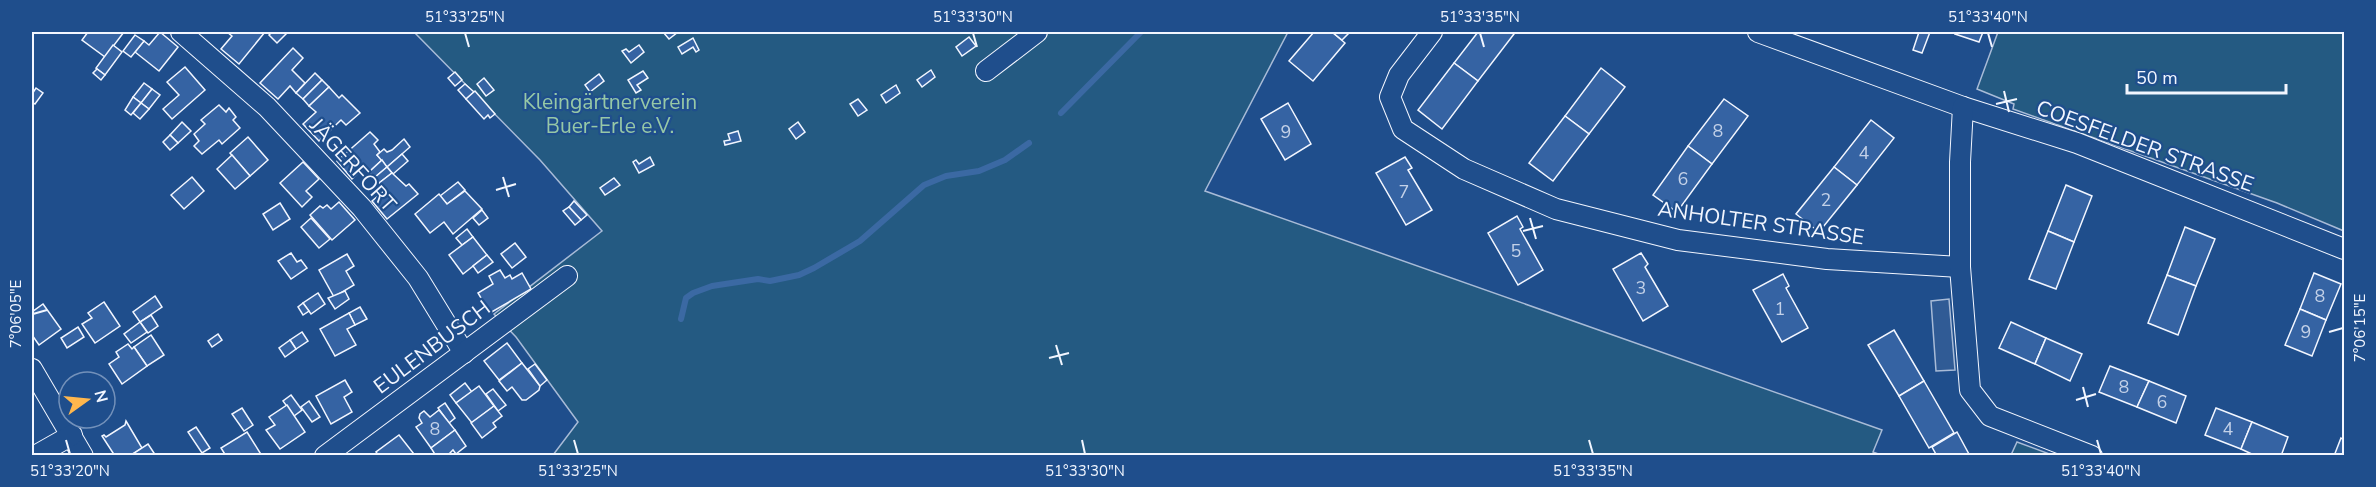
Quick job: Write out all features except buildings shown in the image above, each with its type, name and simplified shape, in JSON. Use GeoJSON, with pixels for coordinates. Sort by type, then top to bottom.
{"type":"FeatureCollection","features":[{"type":"Feature","properties":{"kind":"street","name":"JÄGERFORT"},"geometry":{"type":"LineString","coordinates":[[181,32],[267,107],[362,208],[418,278],[464,353]]}},
{"type":"Feature","properties":{"kind":"street"},"geometry":{"type":"LineString","coordinates":[[986,71],[1037,32]]}},
{"type":"Feature","properties":{"kind":"street","name":"ANHOLTER STRASSE"},"geometry":{"type":"LineString","coordinates":[[1432,32],[1399,75],[1390,97],[1403,129],[1464,169],[1556,209],[1678,240],[1827,259],[1960,267]]}},
{"type":"Feature","properties":{"kind":"street","name":"COESFELDER STRASSE"},"geometry":{"type":"LineString","coordinates":[[1758,32],[1963,107],[2077,143],[2344,249]]}},
{"type":"Feature","properties":{"kind":"street"},"geometry":{"type":"LineString","coordinates":[[1963,107],[1960,162],[1960,267],[1970,390],[1990,416],[2092,456]]}},
{"type":"Feature","properties":{"kind":"street","name":"EULENBUSCH"},"geometry":{"type":"LineString","coordinates":[[325,456],[567,276]]}},
{"type":"Feature","properties":{"kind":"street"},"geometry":{"type":"LineString","coordinates":[[32,369],[83,456]]}},
{"type":"Feature","properties":{"kind":"street"},"geometry":{"type":"LineString","coordinates":[[35,456],[72,435]]}},
{"type":"Feature","properties":{"kind":"green space","name":"Kleingärtnerverein Buer-Erle e.V."},"geometry":{"type":"Polygon","coordinates":[[[414,32],[1288,32],[1205,191],[1882,430],[1873,452],[1881,455],[553,455],[578,422],[516,337],[494,314],[602,231],[540,160],[414,32]]]}},
{"type":"Feature","properties":{"kind":"green space"},"geometry":{"type":"Polygon","coordinates":[[[1998,32],[2344,32],[2344,231],[2277,203],[2013,109],[2014,104],[1977,89],[1998,32]]]}},
{"type":"Feature","properties":{"kind":"green space"},"geometry":{"type":"Polygon","coordinates":[[[2017,442],[2052,455],[2011,455],[2017,442]]]}},
{"type":"Feature","properties":{"kind":"shaded area"},"geometry":{"type":"Polygon","coordinates":[[[1949,299],[1955,370],[1936,371],[1931,301],[1949,299]]]}},
{"type":"Feature","properties":{"kind":"waterway"},"geometry":{"type":"LineString","coordinates":[[1061,113],[1141,32]]}},
{"type":"Feature","properties":{"kind":"waterway"},"geometry":{"type":"LineString","coordinates":[[681,319],[686,298],[693,293],[712,286],[758,279],[770,281],[799,275],[860,241],[924,185],[946,176],[979,171],[1005,160],[1029,143]]}}]}
